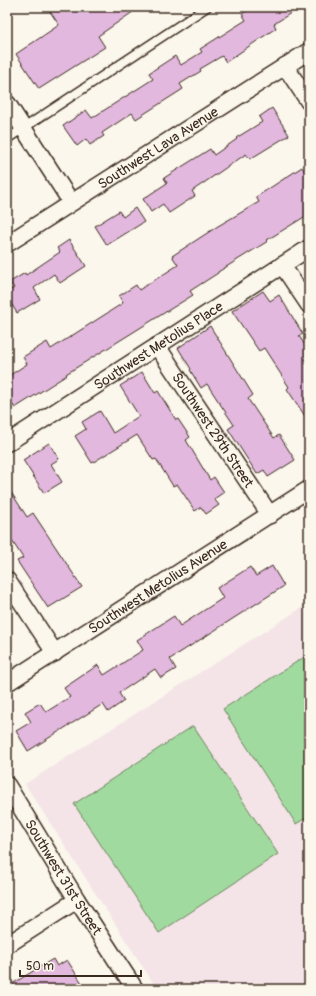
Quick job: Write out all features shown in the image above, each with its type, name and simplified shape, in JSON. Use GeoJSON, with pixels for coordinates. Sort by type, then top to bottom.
{"type":"FeatureCollection","features":[{"type":"Feature","properties":{"kind":"street","name":"Southwest Lava Avenue"},"geometry":{"type":"LineString","coordinates":[[7,244],[309,51]]}},
{"type":"Feature","properties":{"kind":"street"},"geometry":{"type":"LineString","coordinates":[[285,66],[309,102]]}},
{"type":"Feature","properties":{"kind":"street"},"geometry":{"type":"LineString","coordinates":[[7,103],[71,202]]}},
{"type":"Feature","properties":{"kind":"street","name":"Southwest Metolius Place"},"geometry":{"type":"LineString","coordinates":[[7,442],[309,248]]}},
{"type":"Feature","properties":{"kind":"street"},"geometry":{"type":"LineString","coordinates":[[282,265],[309,305]]}},
{"type":"Feature","properties":{"kind":"street","name":"Southwest 29th Street"},"geometry":{"type":"LineString","coordinates":[[157,346],[270,515]]}},
{"type":"Feature","properties":{"kind":"street","name":"Southwest Metolius Avenue"},"geometry":{"type":"LineString","coordinates":[[7,683],[309,490]]}},
{"type":"Feature","properties":{"kind":"street"},"geometry":{"type":"LineString","coordinates":[[7,580],[55,653]]}},
{"type":"Feature","properties":{"kind":"street","name":"Southwest 31st Street"},"geometry":{"type":"LineString","coordinates":[[7,785],[77,900],[135,989]]}},
{"type":"Feature","properties":{"kind":"street"},"geometry":{"type":"LineString","coordinates":[[7,945],[77,900]]}},
{"type":"Feature","properties":{"kind":"lane"},"geometry":{"type":"LineString","coordinates":[[7,139],[207,7]]}},
{"type":"Feature","properties":{"kind":"shaded area"},"geometry":{"type":"Polygon","coordinates":[[[309,603],[309,989],[157,989],[25,784],[309,603]]]}},
{"type":"Feature","properties":{"kind":"green space"},"geometry":{"type":"Polygon","coordinates":[[[309,654],[309,816],[296,824],[223,709],[309,654]]]}},
{"type":"Feature","properties":{"kind":"green space"},"geometry":{"type":"Polygon","coordinates":[[[193,726],[278,854],[159,933],[74,804],[193,726]]]}},
{"type":"Feature","properties":{"kind":"building"},"geometry":{"type":"Polygon","coordinates":[[[47,7],[140,7],[98,36],[105,47],[39,89],[16,54],[59,25],[47,7]]]}},
{"type":"Feature","properties":{"kind":"building"},"geometry":{"type":"Polygon","coordinates":[[[252,7],[300,7],[274,24],[276,28],[226,62],[222,56],[200,69],[201,71],[180,84],[183,89],[136,119],[132,113],[102,133],[104,136],[90,145],[86,139],[77,146],[63,126],[86,110],[92,118],[153,79],[149,73],[175,56],[181,65],[202,52],[200,49],[246,20],[242,14],[252,7]]]}},
{"type":"Feature","properties":{"kind":"building"},"geometry":{"type":"Polygon","coordinates":[[[272,108],[289,135],[250,159],[246,154],[192,191],[195,196],[169,213],[163,204],[151,212],[143,199],[167,183],[164,178],[210,149],[214,155],[237,139],[236,138],[262,122],[259,117],[272,108]]]}},
{"type":"Feature","properties":{"kind":"building"},"geometry":{"type":"Polygon","coordinates":[[[302,167],[309,178],[309,214],[190,291],[193,295],[66,374],[67,375],[15,408],[13,405],[7,410],[7,377],[27,364],[23,357],[47,342],[51,349],[123,303],[119,296],[136,285],[139,290],[178,265],[172,256],[218,226],[259,202],[256,197],[302,167]]]}},
{"type":"Feature","properties":{"kind":"building"},"geometry":{"type":"Polygon","coordinates":[[[135,208],[144,222],[107,245],[95,226],[119,211],[123,217],[135,208]]]}},
{"type":"Feature","properties":{"kind":"building"},"geometry":{"type":"Polygon","coordinates":[[[69,240],[86,266],[60,283],[54,274],[34,288],[40,299],[17,313],[7,297],[7,292],[14,288],[10,282],[25,273],[26,275],[60,252],[57,248],[69,240]]]}},
{"type":"Feature","properties":{"kind":"building"},"geometry":{"type":"Polygon","coordinates":[[[263,291],[270,301],[279,295],[303,334],[299,336],[309,351],[309,422],[287,389],[289,387],[264,348],[259,351],[232,311],[263,291]]]}},
{"type":"Feature","properties":{"kind":"building"},"geometry":{"type":"Polygon","coordinates":[[[210,326],[253,395],[248,399],[274,438],[279,435],[295,460],[268,477],[264,470],[257,474],[228,429],[234,425],[207,384],[201,388],[178,348],[210,326]]]}},
{"type":"Feature","properties":{"kind":"building"},"geometry":{"type":"Polygon","coordinates":[[[142,372],[155,393],[158,391],[176,420],[178,419],[190,437],[186,440],[210,480],[214,477],[224,492],[214,499],[219,505],[206,514],[201,507],[195,511],[177,484],[173,486],[156,459],[153,460],[137,435],[92,463],[75,436],[86,429],[82,422],[100,411],[113,433],[139,416],[120,386],[142,372]]]}},
{"type":"Feature","properties":{"kind":"building"},"geometry":{"type":"Polygon","coordinates":[[[49,443],[59,459],[51,464],[62,482],[44,493],[23,460],[49,443]]]}},
{"type":"Feature","properties":{"kind":"building"},"geometry":{"type":"Polygon","coordinates":[[[7,486],[27,517],[33,513],[82,587],[48,608],[17,561],[23,558],[7,533],[7,486]]]}},
{"type":"Feature","properties":{"kind":"building"},"geometry":{"type":"Polygon","coordinates":[[[272,566],[284,586],[170,659],[176,669],[161,678],[155,669],[119,693],[124,701],[108,712],[103,704],[28,751],[16,731],[31,722],[25,712],[40,703],[46,712],[70,697],[64,688],[98,665],[104,675],[143,650],[137,640],[174,616],[180,626],[223,598],[217,588],[250,567],[256,576],[272,566]]]}},
{"type":"Feature","properties":{"kind":"building"},"geometry":{"type":"Polygon","coordinates":[[[53,959],[57,966],[67,960],[82,983],[73,989],[7,989],[7,987],[53,959]]]}}]}
